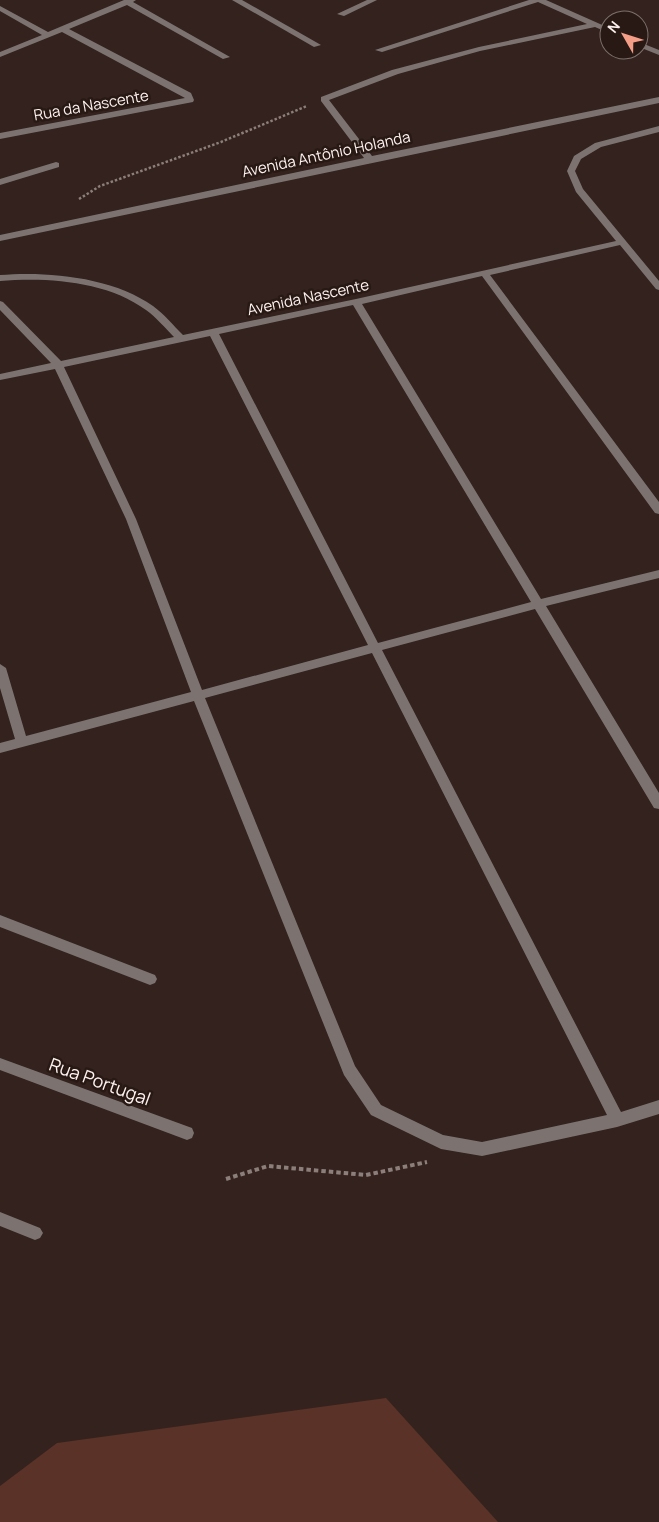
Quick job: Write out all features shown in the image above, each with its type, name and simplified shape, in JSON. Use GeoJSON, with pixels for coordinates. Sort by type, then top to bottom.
{"type":"FeatureCollection","features":[{"type":"Feature","properties":{"kind":"street"},"geometry":{"type":"LineString","coordinates":[[236,0],[316,45]]}},
{"type":"Feature","properties":{"kind":"street"},"geometry":{"type":"LineString","coordinates":[[341,14],[373,0]]}},
{"type":"Feature","properties":{"kind":"street"},"geometry":{"type":"LineString","coordinates":[[379,50],[539,0],[599,27]]}},
{"type":"Feature","properties":{"kind":"street"},"geometry":{"type":"LineString","coordinates":[[0,55],[130,1],[226,57]]}},
{"type":"Feature","properties":{"kind":"street"},"geometry":{"type":"LineString","coordinates":[[0,8],[48,35]]}},
{"type":"Feature","properties":{"kind":"street"},"geometry":{"type":"LineString","coordinates":[[370,159],[324,99],[395,72],[479,49],[595,25]]}},
{"type":"Feature","properties":{"kind":"street","name":"Rua da Nascente"},"geometry":{"type":"LineString","coordinates":[[0,136],[190,100],[188,95],[64,30]]}},
{"type":"Feature","properties":{"kind":"street","name":"Avenida Antônio Holanda"},"geometry":{"type":"LineString","coordinates":[[0,238],[659,100]]}},
{"type":"Feature","properties":{"kind":"street"},"geometry":{"type":"LineString","coordinates":[[659,129],[598,145],[577,158],[571,170],[579,190],[659,287]]}},
{"type":"Feature","properties":{"kind":"street"},"geometry":{"type":"LineString","coordinates":[[0,182],[56,165]]}},
{"type":"Feature","properties":{"kind":"street","name":"Avenida Nascente"},"geometry":{"type":"LineString","coordinates":[[0,377],[356,302],[622,242]]}},
{"type":"Feature","properties":{"kind":"street"},"geometry":{"type":"LineString","coordinates":[[484,274],[659,510]]}},
{"type":"Feature","properties":{"kind":"street"},"geometry":{"type":"LineString","coordinates":[[0,278],[13,276],[61,277],[110,290],[146,305],[181,339]]}},
{"type":"Feature","properties":{"kind":"street"},"geometry":{"type":"LineString","coordinates":[[356,302],[659,804]]}},
{"type":"Feature","properties":{"kind":"street"},"geometry":{"type":"LineString","coordinates":[[0,304],[58,364],[131,519],[198,695],[349,1070],[376,1110],[441,1142],[482,1150],[617,1120],[659,1107]]}},
{"type":"Feature","properties":{"kind":"street"},"geometry":{"type":"LineString","coordinates":[[213,332],[617,1120]]}},
{"type":"Feature","properties":{"kind":"street"},"geometry":{"type":"LineString","coordinates":[[0,748],[539,604],[659,574]]}},
{"type":"Feature","properties":{"kind":"street"},"geometry":{"type":"LineString","coordinates":[[0,668],[22,742]]}},
{"type":"Feature","properties":{"kind":"street"},"geometry":{"type":"LineString","coordinates":[[0,921],[150,979]]}},
{"type":"Feature","properties":{"kind":"street","name":"Rua Portugal"},"geometry":{"type":"LineString","coordinates":[[0,1064],[187,1133]]}},
{"type":"Feature","properties":{"kind":"street"},"geometry":{"type":"LineString","coordinates":[[0,1220],[35,1233]]}},
{"type":"Feature","properties":{"kind":"path"},"geometry":{"type":"LineString","coordinates":[[77,200],[100,186],[221,142],[324,99]]}},
{"type":"Feature","properties":{"kind":"path"},"geometry":{"type":"LineString","coordinates":[[226,1179],[268,1166],[366,1175],[434,1160]]}},
{"type":"Feature","properties":{"kind":"shaded area"},"geometry":{"type":"Polygon","coordinates":[[[386,1398],[498,1522],[0,1522],[0,1486],[57,1443],[386,1398]]]}}]}
